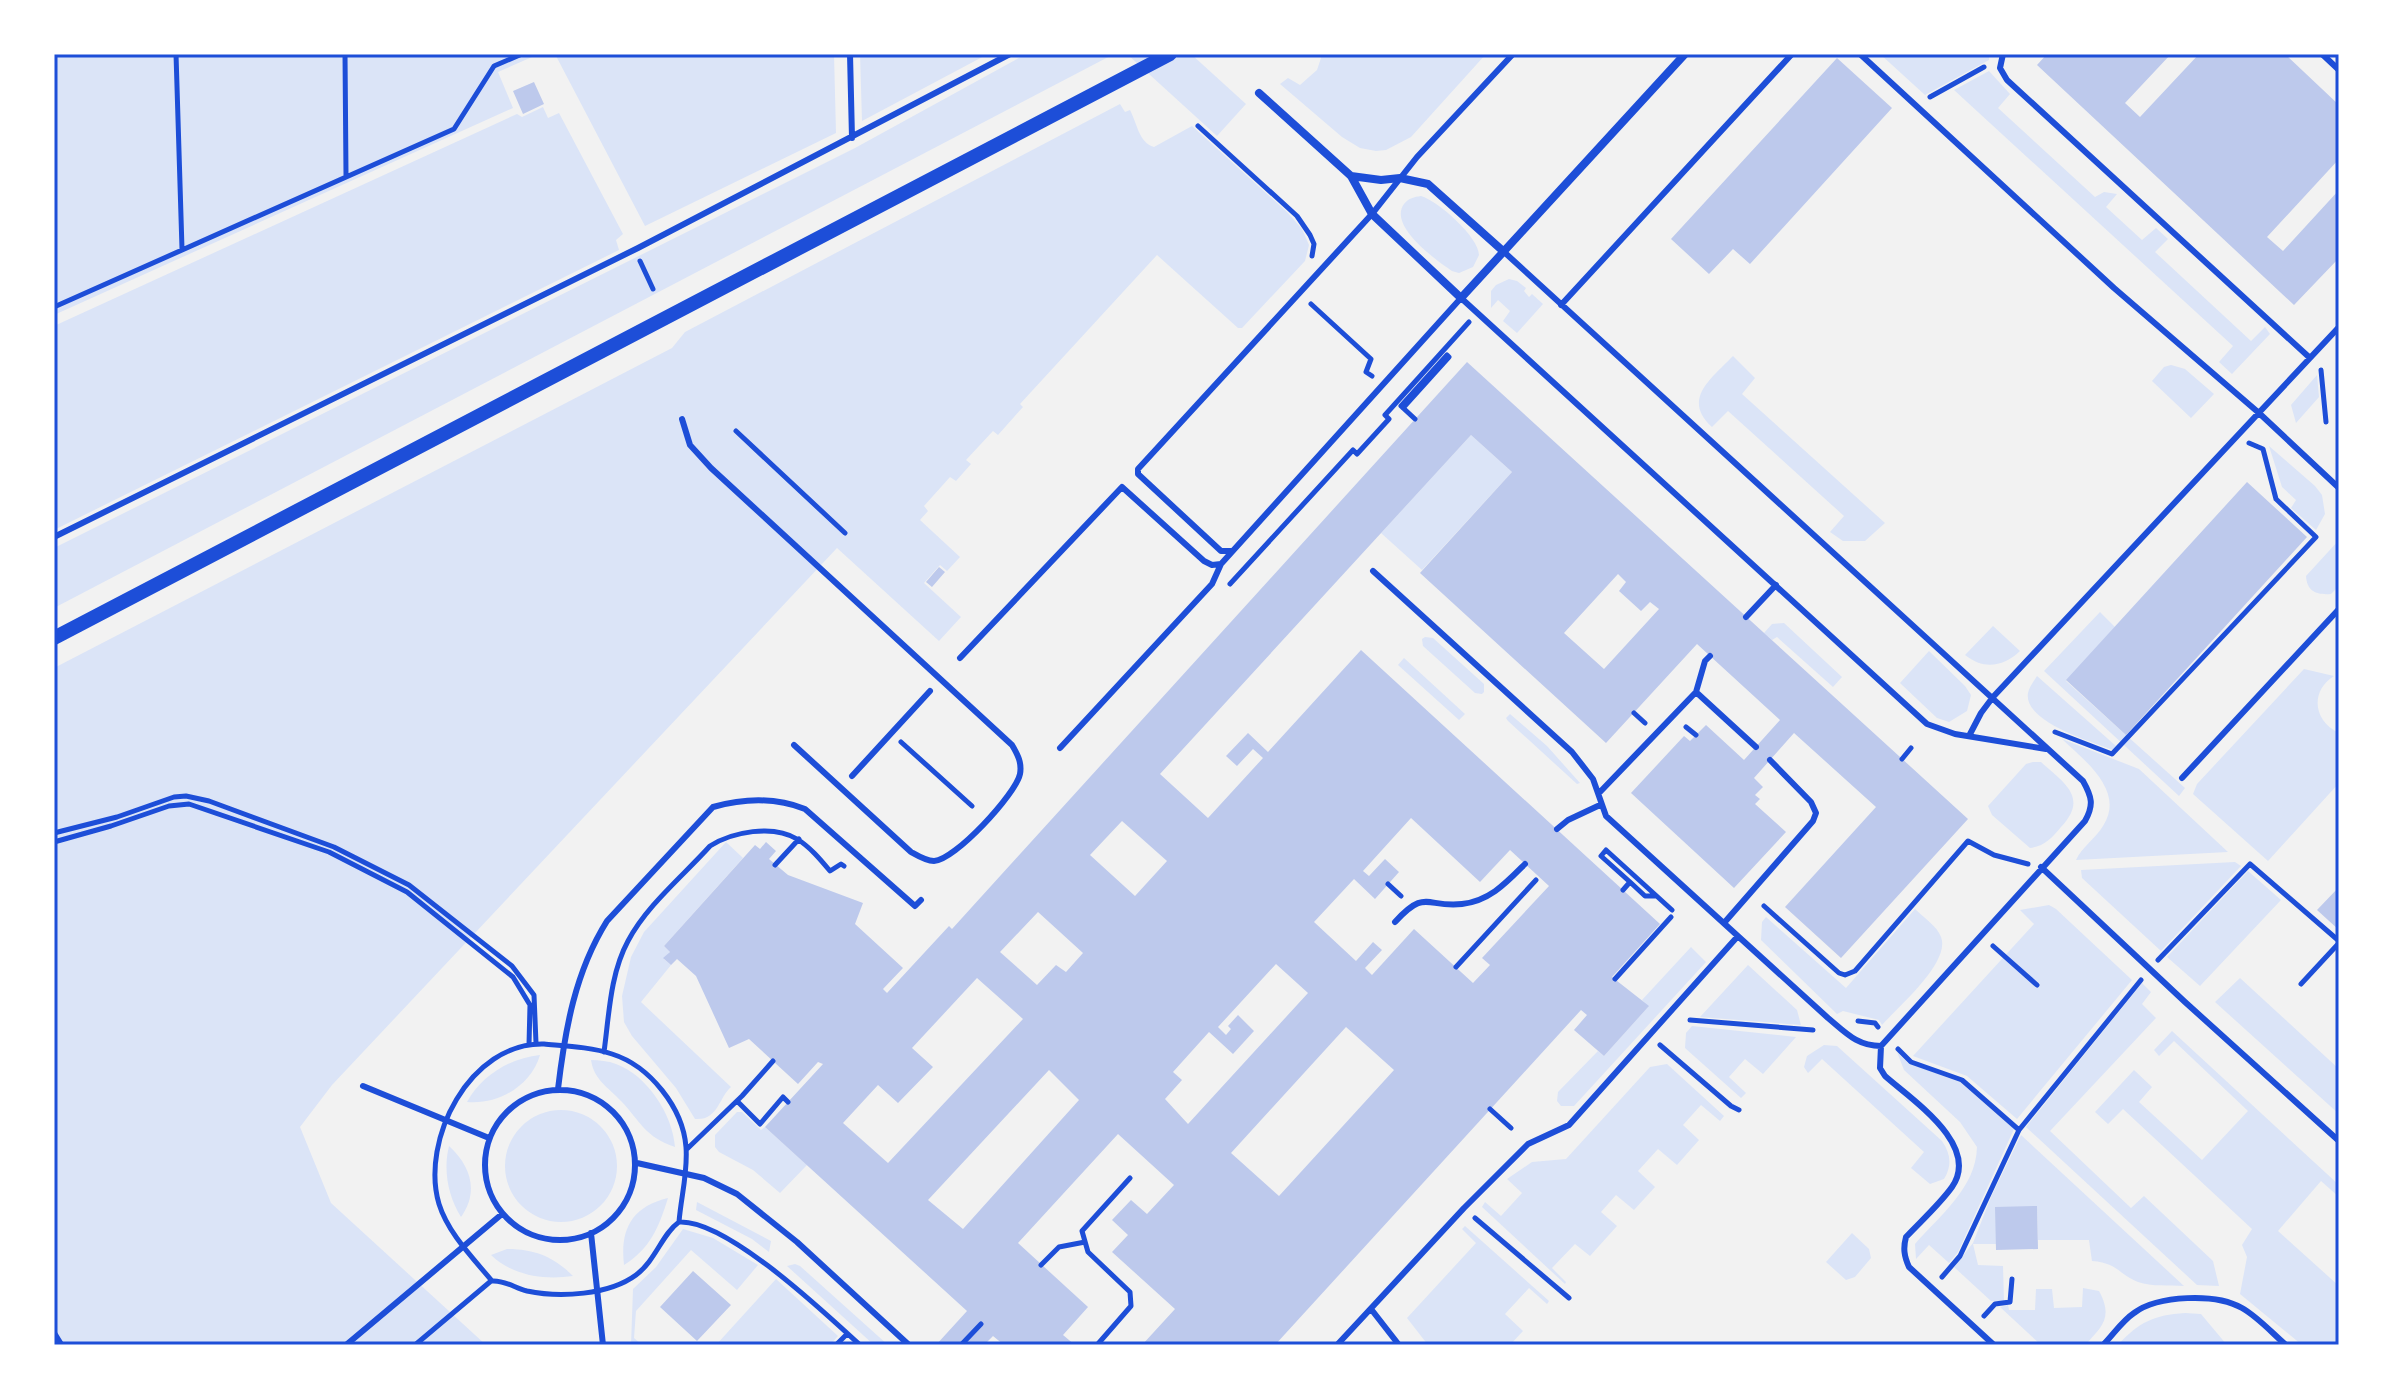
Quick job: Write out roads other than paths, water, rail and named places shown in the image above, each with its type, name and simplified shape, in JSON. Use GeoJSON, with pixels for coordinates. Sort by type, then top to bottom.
{"type":"FeatureCollection","features":[{"type":"Feature","properties":{"kind":"street"},"geometry":{"type":"LineString","coordinates":[[54,638],[1170,54]]}},
{"type":"Feature","properties":{"kind":"street"},"geometry":{"type":"LineString","coordinates":[[1259,93],[1351,176],[1372,214],[1461,298],[1685,54]]}},
{"type":"Feature","properties":{"kind":"street"},"geometry":{"type":"LineString","coordinates":[[1351,176],[1381,180],[1400,178],[1428,184],[1503,251]]}},
{"type":"Feature","properties":{"kind":"lane"},"geometry":{"type":"LineString","coordinates":[[850,54],[852,138]]}},
{"type":"Feature","properties":{"kind":"lane"},"geometry":{"type":"LineString","coordinates":[[54,537],[638,248],[1010,54]]}},
{"type":"Feature","properties":{"kind":"lane"},"geometry":{"type":"LineString","coordinates":[[1234,551],[1221,551],[1138,474],[1138,469],[1372,214],[1400,178],[1513,54]]}},
{"type":"Feature","properties":{"kind":"lane"},"geometry":{"type":"LineString","coordinates":[[1561,305],[1792,54]]}},
{"type":"Feature","properties":{"kind":"lane"},"geometry":{"type":"LineString","coordinates":[[1860,54],[2114,288],[2259,413],[2339,488]]}},
{"type":"Feature","properties":{"kind":"lane"},"geometry":{"type":"LineString","coordinates":[[2003,54],[2000,68],[2007,80],[2310,358]]}},
{"type":"Feature","properties":{"kind":"lane"},"geometry":{"type":"LineString","coordinates":[[2322,54],[2339,70]]}},
{"type":"Feature","properties":{"kind":"lane"},"geometry":{"type":"LineString","coordinates":[[1503,251],[1993,697],[2083,781],[2091,795],[2092,809],[2085,821],[1881,1046],[1880,1068],[1885,1076],[1935,1120],[1956,1147],[1959,1172],[1953,1186],[1906,1237],[1903,1248],[1909,1267],[1994,1345]]}},
{"type":"Feature","properties":{"kind":"lane"},"geometry":{"type":"LineString","coordinates":[[1060,748],[1212,584],[1221,564],[1461,298],[1927,724],[1955,734],[2046,749]]}},
{"type":"Feature","properties":{"kind":"lane"},"geometry":{"type":"LineString","coordinates":[[1969,736],[1993,697],[2339,327]]}},
{"type":"Feature","properties":{"kind":"lane"},"geometry":{"type":"LineString","coordinates":[[682,419],[690,445],[711,468],[1012,745],[1020,759],[1020,776],[1013,790],[960,847],[949,857],[936,862],[922,859],[911,852],[794,745]]}},
{"type":"Feature","properties":{"kind":"lane"},"geometry":{"type":"LineString","coordinates":[[960,658],[1122,487],[1204,561],[1212,565],[1221,564]]}},
{"type":"Feature","properties":{"kind":"lane"},"geometry":{"type":"LineString","coordinates":[[1373,571],[1572,752],[1587,768],[1600,792],[1600,805],[1612,822],[1855,1042],[1881,1046]]}},
{"type":"Feature","properties":{"kind":"lane"},"geometry":{"type":"LineString","coordinates":[[1746,617],[1776,585]]}},
{"type":"Feature","properties":{"kind":"lane"},"geometry":{"type":"LineString","coordinates":[[2182,778],[2339,609]]}},
{"type":"Feature","properties":{"kind":"lane"},"geometry":{"type":"LineString","coordinates":[[1600,792],[1696,692],[1705,661],[1710,656]]}},
{"type":"Feature","properties":{"kind":"lane"},"geometry":{"type":"LineString","coordinates":[[852,776],[930,691]]}},
{"type":"Feature","properties":{"kind":"lane"},"geometry":{"type":"LineString","coordinates":[[1696,692],[1756,747]]}},
{"type":"Feature","properties":{"kind":"lane"},"geometry":{"type":"LineString","coordinates":[[1724,923],[1813,821],[1816,813],[1811,802],[1770,760]]}},
{"type":"Feature","properties":{"kind":"lane"},"geometry":{"type":"LineString","coordinates":[[558,1089],[563,1046],[583,968],[607,921],[713,807],[737,800],[788,803],[816,816],[915,906],[921,900]]}},
{"type":"Feature","properties":{"kind":"lane"},"geometry":{"type":"LineString","coordinates":[[1557,829],[1568,820],[1600,805]]}},
{"type":"Feature","properties":{"kind":"lane"},"geometry":{"type":"LineString","coordinates":[[816,816],[822,810]]}},
{"type":"Feature","properties":{"kind":"lane"},"geometry":{"type":"LineString","coordinates":[[1395,922],[1411,905],[1422,901],[1461,904],[1484,898],[1498,890],[1525,864]]}},
{"type":"Feature","properties":{"kind":"lane"},"geometry":{"type":"LineString","coordinates":[[2041,867],[2339,1141]]}},
{"type":"Feature","properties":{"kind":"lane"},"geometry":{"type":"LineString","coordinates":[[1337,1345],[1528,1144],[1569,1125],[1738,936]]}},
{"type":"Feature","properties":{"kind":"lane"},"geometry":{"type":"LineString","coordinates":[[363,1086],[489,1138]]}},
{"type":"Feature","properties":{"kind":"lane"},"geometry":{"type":"LineString","coordinates":[[558,1089],[588,1095],[614,1112],[626,1129],[637,1163],[631,1189],[622,1208],[591,1233],[568,1240],[543,1239],[520,1230],[502,1214],[491,1197],[485,1178],[484,1158],[495,1125],[516,1103],[543,1091],[558,1089]]}},
{"type":"Feature","properties":{"kind":"lane"},"geometry":{"type":"LineString","coordinates":[[637,1163],[719,1184],[751,1204],[909,1345]]}},
{"type":"Feature","properties":{"kind":"lane"},"geometry":{"type":"LineString","coordinates":[[346,1345],[502,1214]]}},
{"type":"Feature","properties":{"kind":"lane"},"geometry":{"type":"LineString","coordinates":[[591,1233],[603,1345]]}},
{"type":"Feature","properties":{"kind":"lane"},"geometry":{"type":"LineString","coordinates":[[2103,1345],[2132,1314],[2149,1303],[2164,1299],[2232,1303],[2246,1310],[2286,1345]]}},
{"type":"Feature","properties":{"kind":"lane"},"geometry":{"type":"LineString","coordinates":[[1371,1309],[1399,1345]]}}]}
